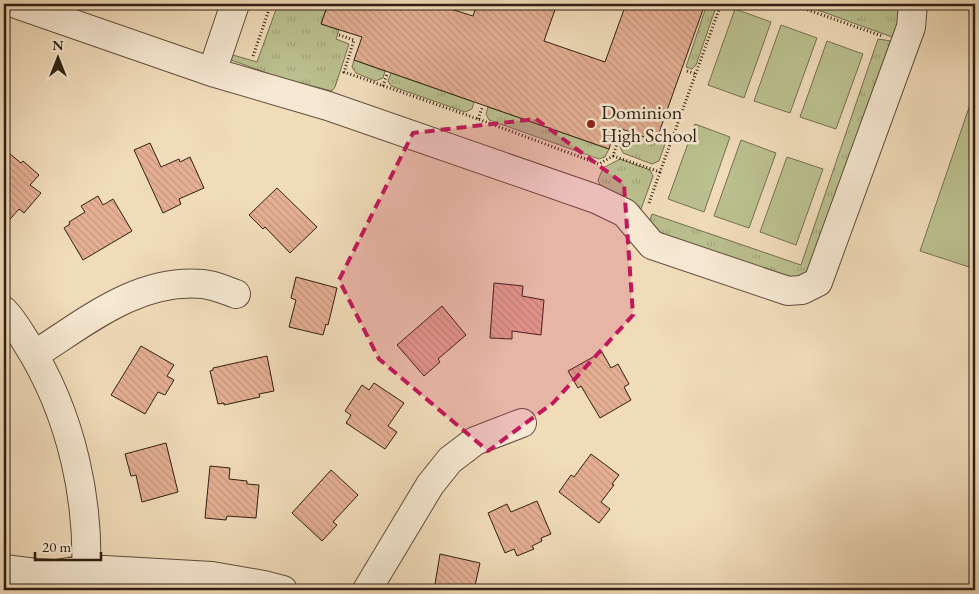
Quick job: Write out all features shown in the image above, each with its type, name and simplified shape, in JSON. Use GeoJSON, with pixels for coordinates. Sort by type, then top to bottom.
{"type":"FeatureCollection","features":[{"type":"Feature","properties":{"kind":"street"},"geometry":{"type":"LineString","coordinates":[[16,4],[212,72],[328,106],[596,200],[625,213],[652,245],[788,291],[802,290],[818,282],[911,27],[913,4]]}},
{"type":"Feature","properties":{"kind":"street"},"geometry":{"type":"LineString","coordinates":[[212,72],[234,4]]}},
{"type":"Feature","properties":{"kind":"street"},"geometry":{"type":"LineString","coordinates":[[34,355],[124,298],[151,288],[177,283],[205,284],[236,294]]}},
{"type":"Feature","properties":{"kind":"street"},"geometry":{"type":"LineString","coordinates":[[4,311],[34,355],[54,393],[75,464],[84,511],[86,580]]}},
{"type":"Feature","properties":{"kind":"street"},"geometry":{"type":"LineString","coordinates":[[367,590],[430,484],[450,460],[476,441],[522,423]]}},
{"type":"Feature","properties":{"kind":"street"},"geometry":{"type":"LineString","coordinates":[[4,568],[56,574],[86,580],[212,576],[264,584],[283,590]]}},
{"type":"Feature","properties":{"kind":"path"},"geometry":{"type":"LineString","coordinates":[[253,56],[272,4]]}},
{"type":"Feature","properties":{"kind":"path"},"geometry":{"type":"LineString","coordinates":[[613,156],[660,172],[721,4]]}},
{"type":"Feature","properties":{"kind":"path"},"geometry":{"type":"LineString","coordinates":[[791,4],[904,44]]}},
{"type":"Feature","properties":{"kind":"path"},"geometry":{"type":"LineString","coordinates":[[340,35],[354,40],[344,72],[599,164],[613,156],[620,135],[635,140]]}},
{"type":"Feature","properties":{"kind":"path"},"geometry":{"type":"LineString","coordinates":[[687,71],[696,74]]}},
{"type":"Feature","properties":{"kind":"path"},"geometry":{"type":"LineString","coordinates":[[383,86],[387,74]]}},
{"type":"Feature","properties":{"kind":"path"},"geometry":{"type":"LineString","coordinates":[[478,119],[482,108]]}},
{"type":"Feature","properties":{"kind":"highlighted area"},"geometry":{"type":"Polygon","coordinates":[[[536,119],[624,184],[633,315],[553,403],[488,451],[379,359],[339,280],[413,133],[536,119]]]}},
{"type":"Feature","properties":{"kind":"green space"},"geometry":{"type":"Polygon","coordinates":[[[278,4],[328,4],[321,24],[339,30],[336,39],[349,44],[332,91],[281,78],[231,60],[231,55],[233,55],[257,62],[278,4]]]}},
{"type":"Feature","properties":{"kind":"green space"},"geometry":{"type":"Polygon","coordinates":[[[707,4],[717,4],[696,65],[692,69],[686,67],[707,4]]]}},
{"type":"Feature","properties":{"kind":"green space"},"geometry":{"type":"Polygon","coordinates":[[[801,4],[904,4],[900,34],[892,37],[801,4]]]}},
{"type":"Feature","properties":{"kind":"green space"},"geometry":{"type":"Polygon","coordinates":[[[735,9],[771,22],[744,98],[708,85],[735,9]]]}},
{"type":"Feature","properties":{"kind":"green space"},"geometry":{"type":"Polygon","coordinates":[[[781,25],[817,38],[790,113],[754,101],[781,25]]]}},
{"type":"Feature","properties":{"kind":"green space"},"geometry":{"type":"Polygon","coordinates":[[[878,39],[891,41],[894,49],[813,274],[789,281],[655,233],[649,222],[652,214],[801,265],[878,39]]]}},
{"type":"Feature","properties":{"kind":"green space"},"geometry":{"type":"Polygon","coordinates":[[[827,41],[863,54],[836,129],[800,117],[827,41]]]}},
{"type":"Feature","properties":{"kind":"green space"},"geometry":{"type":"Polygon","coordinates":[[[354,60],[385,71],[383,78],[375,81],[356,73],[352,67],[354,60]]]}},
{"type":"Feature","properties":{"kind":"green space"},"geometry":{"type":"Polygon","coordinates":[[[391,73],[474,102],[472,109],[465,112],[391,86],[388,81],[391,73]]]}},
{"type":"Feature","properties":{"kind":"green space"},"geometry":{"type":"Polygon","coordinates":[[[975,90],[975,269],[920,251],[975,90]]]}},
{"type":"Feature","properties":{"kind":"green space"},"geometry":{"type":"Polygon","coordinates":[[[488,107],[609,149],[605,157],[599,159],[489,120],[486,114],[488,107]]]}},
{"type":"Feature","properties":{"kind":"green space"},"geometry":{"type":"Polygon","coordinates":[[[695,124],[730,137],[704,212],[668,199],[695,124]]]}},
{"type":"Feature","properties":{"kind":"green space"},"geometry":{"type":"Polygon","coordinates":[[[640,135],[665,144],[659,161],[652,164],[623,153],[620,147],[622,143],[628,141],[637,144],[640,135]]]}},
{"type":"Feature","properties":{"kind":"green space"},"geometry":{"type":"Polygon","coordinates":[[[741,140],[776,153],[749,228],[714,216],[741,140]]]}},
{"type":"Feature","properties":{"kind":"green space"},"geometry":{"type":"Polygon","coordinates":[[[787,157],[823,169],[796,245],[760,232],[787,157]]]}},
{"type":"Feature","properties":{"kind":"green space"},"geometry":{"type":"Polygon","coordinates":[[[620,159],[650,170],[653,176],[641,209],[636,209],[600,185],[598,180],[603,168],[620,159]]]}},
{"type":"Feature","properties":{"kind":"building","name":"Dominion High School"},"geometry":{"type":"Polygon","coordinates":[[[328,4],[435,4],[473,16],[477,4],[557,4],[544,41],[605,62],[626,4],[705,4],[656,141],[616,127],[609,149],[354,60],[362,37],[321,24],[328,4]]]}},
{"type":"Feature","properties":{"kind":"building"},"geometry":{"type":"Polygon","coordinates":[[[150,143],[161,167],[179,159],[180,162],[190,157],[204,188],[179,199],[181,204],[163,213],[134,150],[150,143]]]}},
{"type":"Feature","properties":{"kind":"building"},"geometry":{"type":"Polygon","coordinates":[[[4,149],[21,163],[23,161],[39,175],[30,185],[41,193],[24,213],[19,209],[4,226],[4,149]]]}},
{"type":"Feature","properties":{"kind":"building"},"geometry":{"type":"Polygon","coordinates":[[[277,188],[317,227],[290,253],[265,227],[263,229],[249,215],[277,188]]]}},
{"type":"Feature","properties":{"kind":"building"},"geometry":{"type":"Polygon","coordinates":[[[98,196],[103,205],[113,199],[132,231],[83,260],[64,228],[70,224],[69,222],[85,212],[81,206],[98,196]]]}},
{"type":"Feature","properties":{"kind":"building"},"geometry":{"type":"Polygon","coordinates":[[[296,277],[337,288],[328,325],[326,324],[323,335],[289,327],[296,300],[291,298],[296,277]]]}},
{"type":"Feature","properties":{"kind":"building"},"geometry":{"type":"Polygon","coordinates":[[[494,283],[523,286],[522,296],[544,300],[541,335],[512,331],[512,339],[490,338],[494,283]]]}},
{"type":"Feature","properties":{"kind":"building"},"geometry":{"type":"Polygon","coordinates":[[[442,306],[466,335],[438,359],[440,362],[424,376],[397,345],[442,306]]]}},
{"type":"Feature","properties":{"kind":"building"},"geometry":{"type":"Polygon","coordinates":[[[141,346],[174,365],[167,376],[174,380],[165,395],[158,392],[145,414],[111,395],[141,346]]]}},
{"type":"Feature","properties":{"kind":"building"},"geometry":{"type":"Polygon","coordinates":[[[602,352],[611,368],[618,364],[629,384],[624,387],[631,400],[600,418],[581,386],[578,388],[568,371],[602,352]]]}},
{"type":"Feature","properties":{"kind":"building"},"geometry":{"type":"Polygon","coordinates":[[[267,356],[274,391],[259,394],[260,397],[224,405],[224,403],[218,404],[210,371],[213,368],[267,356]]]}},
{"type":"Feature","properties":{"kind":"building"},"geometry":{"type":"Polygon","coordinates":[[[374,383],[404,403],[388,426],[397,432],[385,449],[346,423],[351,415],[345,411],[362,385],[369,390],[374,383]]]}},
{"type":"Feature","properties":{"kind":"building"},"geometry":{"type":"Polygon","coordinates":[[[166,443],[178,492],[142,502],[136,475],[131,476],[125,454],[166,443]]]}},
{"type":"Feature","properties":{"kind":"building"},"geometry":{"type":"Polygon","coordinates":[[[591,454],[619,475],[601,502],[610,509],[599,523],[559,492],[571,475],[574,477],[591,454]]]}},
{"type":"Feature","properties":{"kind":"building"},"geometry":{"type":"Polygon","coordinates":[[[210,466],[230,468],[229,479],[247,481],[247,484],[259,485],[256,518],[227,516],[226,520],[205,518],[210,466]]]}},
{"type":"Feature","properties":{"kind":"building"},"geometry":{"type":"Polygon","coordinates":[[[331,470],[358,495],[333,522],[337,525],[322,541],[292,513],[331,470]]]}},
{"type":"Feature","properties":{"kind":"building"},"geometry":{"type":"Polygon","coordinates":[[[537,501],[551,534],[541,538],[542,541],[532,546],[534,549],[517,556],[514,549],[505,553],[488,513],[507,504],[511,512],[537,501]]]}},
{"type":"Feature","properties":{"kind":"building"},"geometry":{"type":"Polygon","coordinates":[[[440,554],[480,563],[474,590],[434,590],[440,554]]]}},
{"type":"Feature","properties":{"kind":"place","name":"Dominion High School"},"geometry":{"type":"Point","coordinates":[591,124]}}]}
